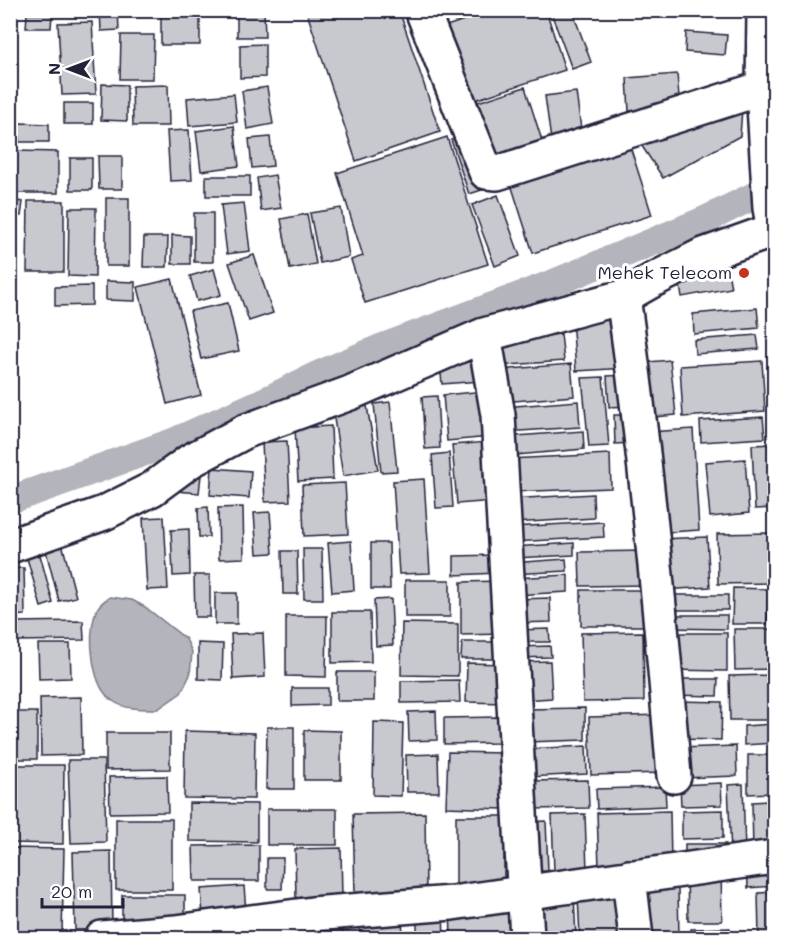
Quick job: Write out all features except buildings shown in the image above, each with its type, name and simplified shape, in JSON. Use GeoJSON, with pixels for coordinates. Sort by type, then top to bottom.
{"type":"FeatureCollection","features":[{"type":"Feature","properties":{"kind":"street"},"geometry":{"type":"LineString","coordinates":[[422,10],[486,172],[497,173],[769,91]]}},
{"type":"Feature","properties":{"kind":"street"},"geometry":{"type":"LineString","coordinates":[[10,546],[104,513],[152,489],[190,461],[246,431],[350,393],[484,335],[623,297],[701,256],[773,223],[766,133],[769,91],[764,10]]}},
{"type":"Feature","properties":{"kind":"street"},"geometry":{"type":"LineString","coordinates":[[623,297],[648,499],[674,776]]}},
{"type":"Feature","properties":{"kind":"street"},"geometry":{"type":"LineString","coordinates":[[484,335],[498,415],[527,939]]}},
{"type":"Feature","properties":{"kind":"street"},"geometry":{"type":"LineString","coordinates":[[102,939],[162,936],[312,914],[452,903],[774,857]]}},
{"type":"Feature","properties":{"kind":"street"},"geometry":{"type":"LineString","coordinates":[[629,877],[636,939]]}},
{"type":"Feature","properties":{"kind":"shaded area"},"geometry":{"type":"Polygon","coordinates":[[[110,597],[132,600],[145,607],[186,639],[192,652],[190,675],[181,693],[158,709],[135,708],[118,704],[106,694],[100,685],[93,661],[93,624],[97,609],[110,597]]]}},
{"type":"Feature","properties":{"kind":"waterway"},"geometry":{"type":"LineString","coordinates":[[10,500],[173,442],[380,348],[554,283],[705,220],[774,186]]}},
{"type":"Feature","properties":{"kind":"place","name":"Mehek Telecom"},"geometry":{"type":"Point","coordinates":[744,273]}}]}
